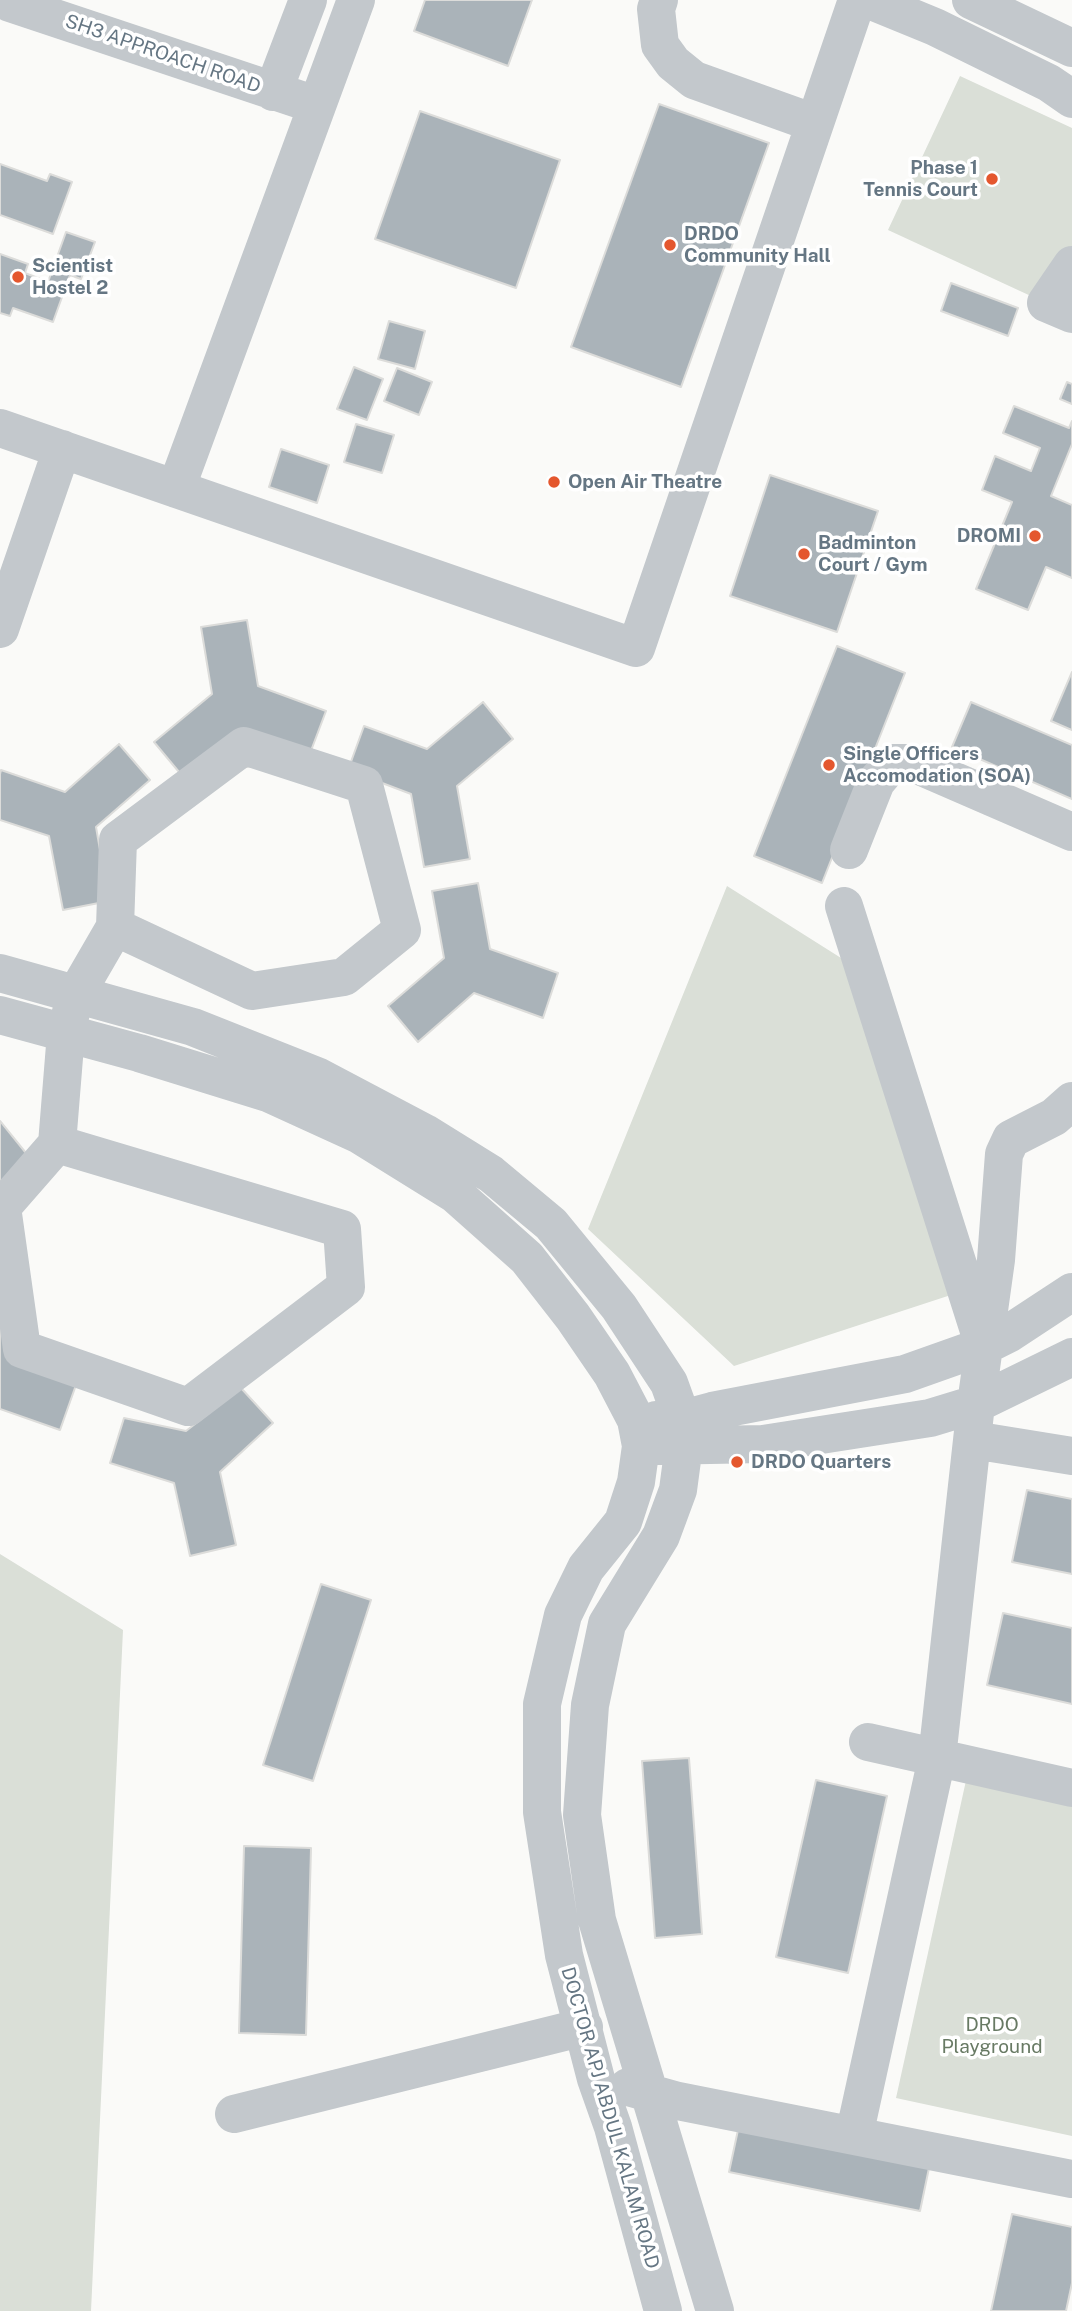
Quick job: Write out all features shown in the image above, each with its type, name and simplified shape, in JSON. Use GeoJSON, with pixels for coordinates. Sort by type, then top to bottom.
{"type":"FeatureCollection","features":[{"type":"Feature","properties":{"kind":"street"},"geometry":{"type":"LineString","coordinates":[[274,92],[308,0]]}},
{"type":"Feature","properties":{"kind":"street"},"geometry":{"type":"LineString","coordinates":[[176,489],[356,0]]}},
{"type":"Feature","properties":{"kind":"street"},"geometry":{"type":"LineString","coordinates":[[659,0],[656,9],[660,45],[673,63],[695,80],[814,123]]}},
{"type":"Feature","properties":{"kind":"street"},"geometry":{"type":"LineString","coordinates":[[0,428],[636,648],[857,0]]}},
{"type":"Feature","properties":{"kind":"street"},"geometry":{"type":"LineString","coordinates":[[869,0],[970,44],[1049,83],[1072,99]]}},
{"type":"Feature","properties":{"kind":"street"},"geometry":{"type":"LineString","coordinates":[[971,0],[1072,48]]}},
{"type":"Feature","properties":{"kind":"street","name":"SH3 APPROACH ROAD"},"geometry":{"type":"LineString","coordinates":[[10,3],[316,105]]}},
{"type":"Feature","properties":{"kind":"street"},"geometry":{"type":"LineString","coordinates":[[1072,265],[1046,303],[1072,314]]}},
{"type":"Feature","properties":{"kind":"street"},"geometry":{"type":"LineString","coordinates":[[0,629],[62,449]]}},
{"type":"Feature","properties":{"kind":"street"},"geometry":{"type":"LineString","coordinates":[[57,1144],[342,1229],[346,1287],[188,1406],[22,1349],[2,1207],[57,1144],[66,1033],[75,996],[115,927],[118,840],[244,746],[364,785],[402,930],[344,978],[253,990],[115,927]]}},
{"type":"Feature","properties":{"kind":"street"},"geometry":{"type":"LineString","coordinates":[[849,850],[876,782],[892,763],[913,764],[1072,832]]}},
{"type":"Feature","properties":{"kind":"street"},"geometry":{"type":"LineString","coordinates":[[844,906],[984,1346]]}},
{"type":"Feature","properties":{"kind":"street"},"geometry":{"type":"LineString","coordinates":[[0,974],[193,1027],[319,1077],[425,1133],[491,1174],[551,1224],[619,1307],[668,1382],[683,1432],[678,1490],[661,1536],[607,1624],[590,1705],[582,1815],[597,1920],[715,2311]]}},
{"type":"Feature","properties":{"kind":"street"},"geometry":{"type":"LineString","coordinates":[[0,1015],[268,1093],[360,1135],[455,1194],[527,1258],[573,1317],[612,1374],[639,1433],[683,1432],[763,1444],[930,1418],[974,1422],[1072,1457]]}},
{"type":"Feature","properties":{"kind":"street"},"geometry":{"type":"LineString","coordinates":[[855,2136],[937,1758],[974,1422],[996,1260],[1004,1154],[1011,1139],[1054,1117],[1072,1101]]}},
{"type":"Feature","properties":{"kind":"street"},"geometry":{"type":"LineString","coordinates":[[683,1432],[905,1374],[984,1346],[1008,1334],[1072,1292]]}},
{"type":"Feature","properties":{"kind":"street"},"geometry":{"type":"LineString","coordinates":[[974,1422],[1072,1357]]}},
{"type":"Feature","properties":{"kind":"street","name":"DOCTOR APJ ABDUL KALAM ROAD"},"geometry":{"type":"LineString","coordinates":[[639,1433],[636,1482],[623,1522],[586,1568],[563,1615],[542,1704],[542,1812],[564,1955],[596,2078],[613,2127],[663,2311]]}},
{"type":"Feature","properties":{"kind":"street"},"geometry":{"type":"LineString","coordinates":[[868,1742],[1072,1788]]}},
{"type":"Feature","properties":{"kind":"street"},"geometry":{"type":"LineString","coordinates":[[234,2114],[584,2027]]}},
{"type":"Feature","properties":{"kind":"street"},"geometry":{"type":"LineString","coordinates":[[596,2078],[649,2093],[1072,2179]]}},
{"type":"Feature","properties":{"kind":"green space","name":"Phase 1 Tennis Court"},"geometry":{"type":"Polygon","coordinates":[[[960,76],[1072,128],[1072,249],[1046,303],[888,230],[960,76]]]}},
{"type":"Feature","properties":{"kind":"green space"},"geometry":{"type":"Polygon","coordinates":[[[727,886],[868,975],[960,1292],[734,1366],[588,1229],[727,886]]]}},
{"type":"Feature","properties":{"kind":"green space"},"geometry":{"type":"Polygon","coordinates":[[[0,1554],[123,1630],[91,2311],[0,2311],[0,1554]]]}},
{"type":"Feature","properties":{"kind":"green space","name":"DRDO Playground"},"geometry":{"type":"Polygon","coordinates":[[[967,1776],[1072,1800],[1072,2136],[896,2098],[967,1776]]]}},
{"type":"Feature","properties":{"kind":"building"},"geometry":{"type":"Polygon","coordinates":[[[425,0],[532,0],[508,66],[414,31],[425,0]]]}},
{"type":"Feature","properties":{"kind":"building","name":"DRDO Community Hall"},"geometry":{"type":"Polygon","coordinates":[[[659,104],[769,143],[681,387],[571,347],[659,104]]]}},
{"type":"Feature","properties":{"kind":"building"},"geometry":{"type":"Polygon","coordinates":[[[420,111],[560,160],[516,288],[375,239],[420,111]]]}},
{"type":"Feature","properties":{"kind":"building","name":"Scientist Hostel 2"},"geometry":{"type":"Polygon","coordinates":[[[0,164],[47,181],[50,174],[72,182],[53,234],[0,215],[0,164]]]}},
{"type":"Feature","properties":{"kind":"building","name":"Scientist Hostel 2"},"geometry":{"type":"Polygon","coordinates":[[[66,232],[95,242],[81,279],[70,275],[53,322],[13,308],[10,316],[0,313],[0,254],[28,264],[25,273],[48,282],[66,232]]]}},
{"type":"Feature","properties":{"kind":"building"},"geometry":{"type":"Polygon","coordinates":[[[951,283],[1018,308],[1008,336],[941,311],[951,283]]]}},
{"type":"Feature","properties":{"kind":"building"},"geometry":{"type":"Polygon","coordinates":[[[389,321],[425,331],[415,369],[378,359],[389,321]]]}},
{"type":"Feature","properties":{"kind":"building"},"geometry":{"type":"Polygon","coordinates":[[[354,367],[383,379],[367,420],[337,409],[354,367]]]}},
{"type":"Feature","properties":{"kind":"building"},"geometry":{"type":"Polygon","coordinates":[[[397,368],[432,382],[419,415],[384,401],[397,368]]]}},
{"type":"Feature","properties":{"kind":"building"},"geometry":{"type":"Polygon","coordinates":[[[1067,382],[1072,384],[1072,404],[1060,399],[1067,382]]]}},
{"type":"Feature","properties":{"kind":"building","name":"DROMI"},"geometry":{"type":"Polygon","coordinates":[[[1014,406],[1069,428],[1072,421],[1072,444],[1051,496],[1072,505],[1072,578],[1046,567],[1028,610],[976,589],[1012,502],[982,490],[995,456],[1031,471],[1040,448],[1003,433],[1014,406]]]}},
{"type":"Feature","properties":{"kind":"building"},"geometry":{"type":"Polygon","coordinates":[[[356,424],[394,435],[382,473],[344,462],[356,424]]]}},
{"type":"Feature","properties":{"kind":"building"},"geometry":{"type":"Polygon","coordinates":[[[281,449],[329,465],[317,503],[269,487],[281,449]]]}},
{"type":"Feature","properties":{"kind":"building","name":"Badminton Court / Gym"},"geometry":{"type":"Polygon","coordinates":[[[770,475],[878,511],[837,632],[730,596],[770,475]]]}},
{"type":"Feature","properties":{"kind":"building"},"geometry":{"type":"Polygon","coordinates":[[[247,620],[258,686],[326,711],[309,756],[184,778],[154,742],[212,694],[201,627],[247,620]]]}},
{"type":"Feature","properties":{"kind":"building","name":"Single Officers Accomodation (SOA)"},"geometry":{"type":"Polygon","coordinates":[[[837,646],[905,673],[822,883],[754,856],[837,646]]]}},
{"type":"Feature","properties":{"kind":"building"},"geometry":{"type":"Polygon","coordinates":[[[1072,672],[1072,730],[1051,721],[1072,672]]]}},
{"type":"Feature","properties":{"kind":"building"},"geometry":{"type":"Polygon","coordinates":[[[483,702],[513,739],[457,786],[470,859],[424,867],[411,794],[348,770],[364,726],[427,749],[483,702]]]}},
{"type":"Feature","properties":{"kind":"building"},"geometry":{"type":"Polygon","coordinates":[[[971,702],[1072,745],[1072,799],[952,747],[971,702]]]}},
{"type":"Feature","properties":{"kind":"building"},"geometry":{"type":"Polygon","coordinates":[[[119,744],[150,780],[96,827],[109,901],[63,910],[49,836],[0,820],[1,770],[65,792],[119,744]]]}},
{"type":"Feature","properties":{"kind":"building"},"geometry":{"type":"Polygon","coordinates":[[[478,883],[490,949],[558,973],[543,1018],[474,993],[418,1042],[388,1006],[444,958],[432,891],[478,883]]]}},
{"type":"Feature","properties":{"kind":"building"},"geometry":{"type":"Polygon","coordinates":[[[0,1121],[30,1158],[0,1182],[0,1121]]]}},
{"type":"Feature","properties":{"kind":"building"},"geometry":{"type":"Polygon","coordinates":[[[0,1318],[76,1385],[60,1430],[0,1409],[0,1318]]]}},
{"type":"Feature","properties":{"kind":"building"},"geometry":{"type":"Polygon","coordinates":[[[241,1388],[273,1423],[220,1472],[236,1545],[190,1556],[174,1483],[110,1463],[124,1418],[186,1431],[241,1388]]]}},
{"type":"Feature","properties":{"kind":"building"},"geometry":{"type":"Polygon","coordinates":[[[1027,1490],[1072,1499],[1072,1574],[1012,1562],[1027,1490]]]}},
{"type":"Feature","properties":{"kind":"building"},"geometry":{"type":"Polygon","coordinates":[[[321,1584],[371,1600],[313,1781],[263,1765],[321,1584]]]}},
{"type":"Feature","properties":{"kind":"building"},"geometry":{"type":"Polygon","coordinates":[[[1003,1613],[1072,1628],[1072,1704],[987,1685],[1003,1613]]]}},
{"type":"Feature","properties":{"kind":"building"},"geometry":{"type":"Polygon","coordinates":[[[689,1758],[702,1934],[655,1938],[642,1761],[689,1758]]]}},
{"type":"Feature","properties":{"kind":"building"},"geometry":{"type":"Polygon","coordinates":[[[816,1780],[887,1796],[848,1973],[776,1957],[816,1780]]]}},
{"type":"Feature","properties":{"kind":"building"},"geometry":{"type":"Polygon","coordinates":[[[244,1846],[311,1848],[306,2035],[239,2033],[244,1846]]]}},
{"type":"Feature","properties":{"kind":"building"},"geometry":{"type":"Polygon","coordinates":[[[738,2130],[929,2168],[920,2211],[729,2172],[738,2130]]]}},
{"type":"Feature","properties":{"kind":"building"},"geometry":{"type":"Polygon","coordinates":[[[1012,2214],[1072,2227],[1072,2283],[1066,2311],[991,2311],[1012,2214]]]}},
{"type":"Feature","properties":{"kind":"place","name":"Phase 1 Tennis Court"},"geometry":{"type":"Point","coordinates":[992,179]}},
{"type":"Feature","properties":{"kind":"place","name":"DRDO Community Hall"},"geometry":{"type":"Point","coordinates":[670,245]}},
{"type":"Feature","properties":{"kind":"place","name":"Scientist Hostel 2"},"geometry":{"type":"Point","coordinates":[18,277]}},
{"type":"Feature","properties":{"kind":"place","name":"Open Air Theatre"},"geometry":{"type":"Point","coordinates":[554,482]}},
{"type":"Feature","properties":{"kind":"place","name":"DROMI"},"geometry":{"type":"Point","coordinates":[1035,536]}},
{"type":"Feature","properties":{"kind":"place","name":"Badminton Court / Gym"},"geometry":{"type":"Point","coordinates":[804,554]}},
{"type":"Feature","properties":{"kind":"place","name":"Single Officers Accomodation (SOA)"},"geometry":{"type":"Point","coordinates":[829,765]}},
{"type":"Feature","properties":{"kind":"place","name":"DRDO Quarters"},"geometry":{"type":"Point","coordinates":[737,1462]}}]}
